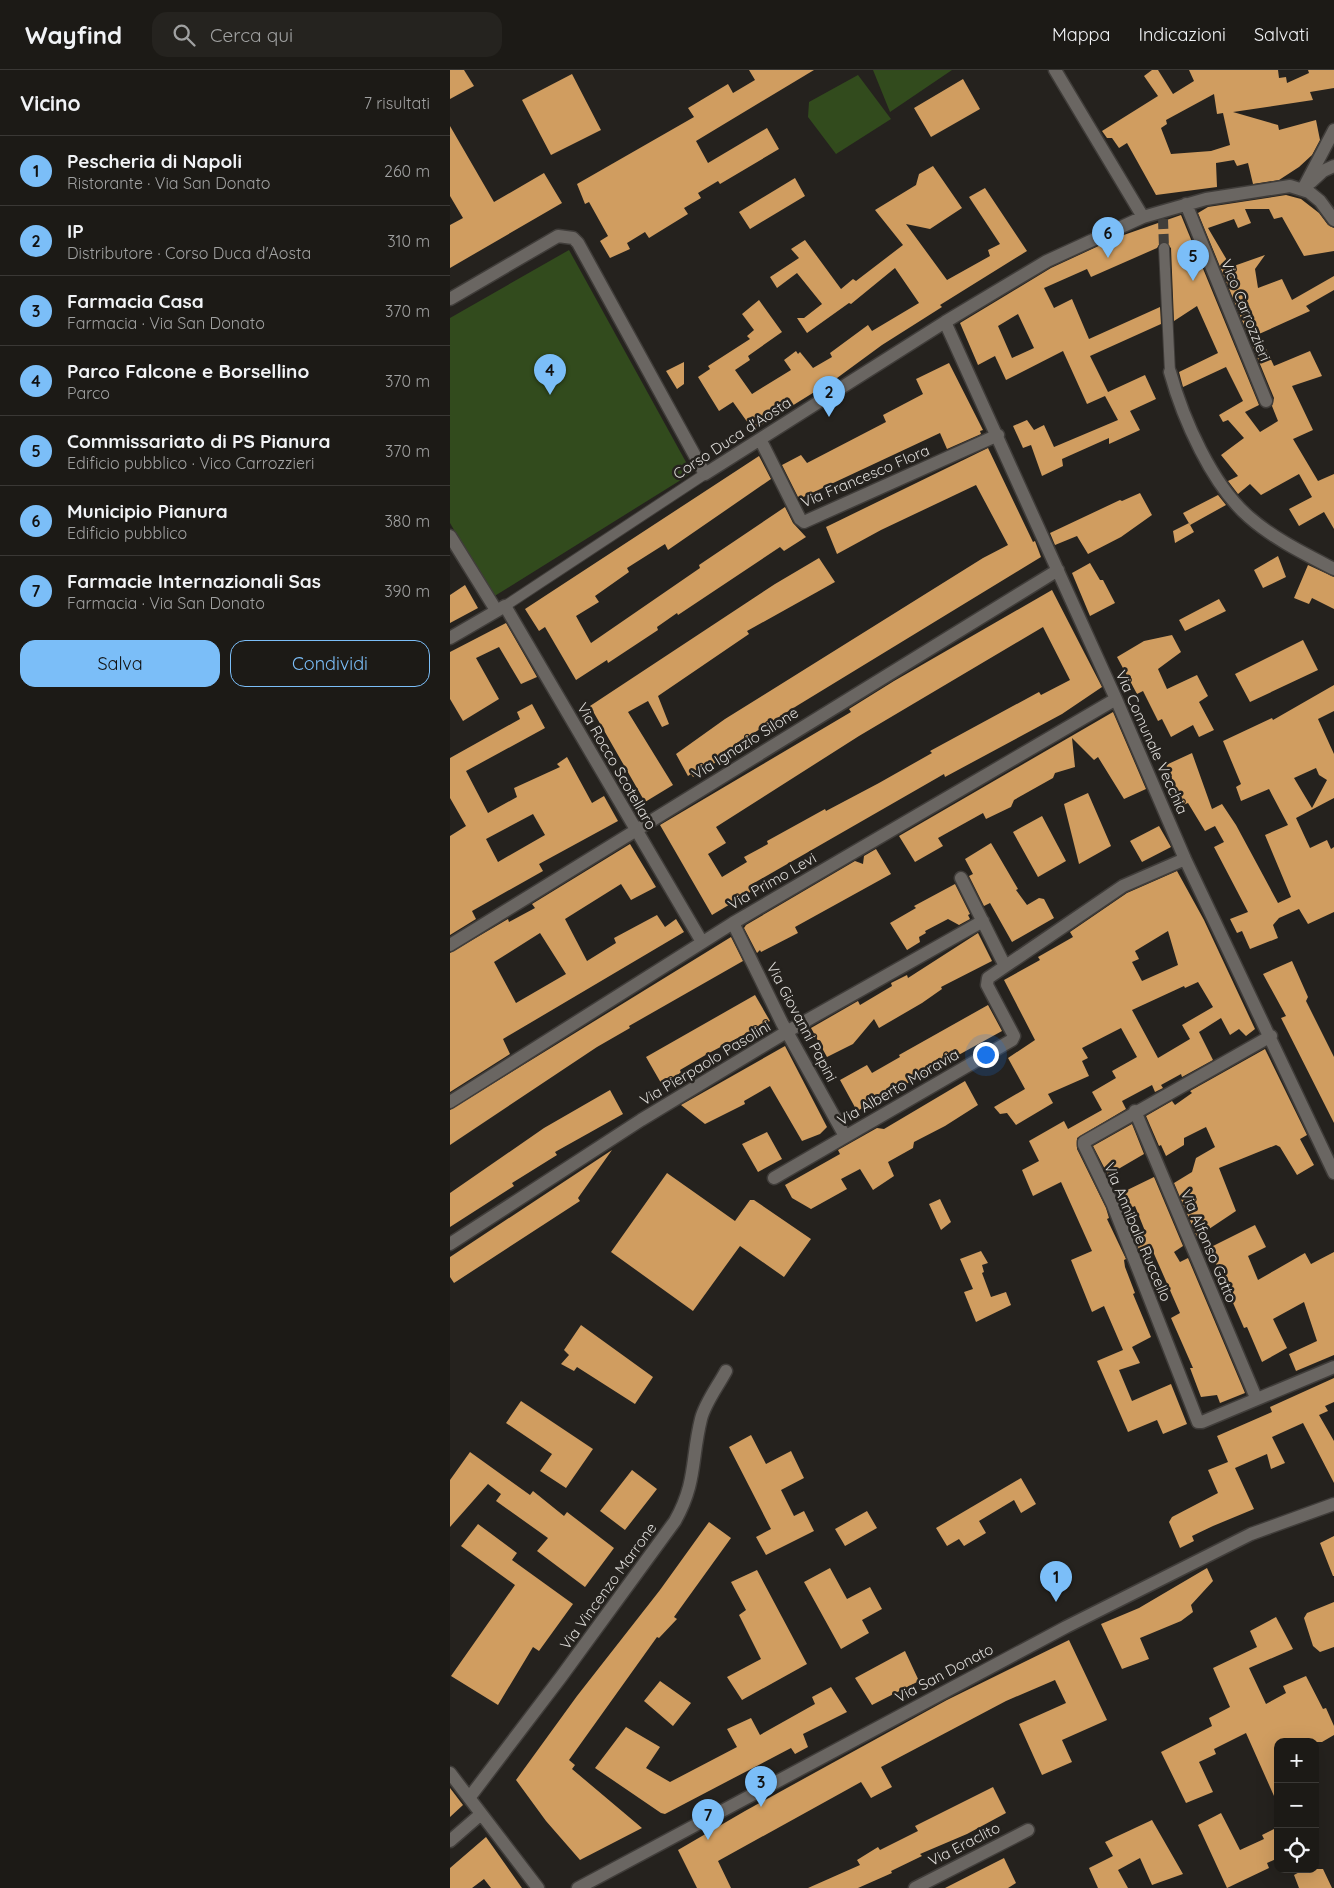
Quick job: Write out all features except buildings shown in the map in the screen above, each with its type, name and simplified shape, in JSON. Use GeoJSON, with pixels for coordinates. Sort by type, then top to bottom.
{"type":"FeatureCollection","features":[{"type":"Feature","properties":{"kind":"street"},"geometry":{"type":"LineString","coordinates":[[1055,70],[1143,217]]}},
{"type":"Feature","properties":{"kind":"street"},"geometry":{"type":"LineString","coordinates":[[1303,189],[1334,130]]}},
{"type":"Feature","properties":{"kind":"street"},"geometry":{"type":"LineString","coordinates":[[1303,189],[1323,171],[1334,166]]}},
{"type":"Feature","properties":{"kind":"street","name":"Corso Duca d'Aosta"},"geometry":{"type":"LineString","coordinates":[[450,638],[501,608],[705,474],[945,322],[1048,261],[1143,217],[1163,213],[1186,204],[1276,187],[1303,189]]}},
{"type":"Feature","properties":{"kind":"street"},"geometry":{"type":"LineString","coordinates":[[1303,189],[1320,201],[1334,220]]}},
{"type":"Feature","properties":{"kind":"street","name":"Vico Carrozzieri"},"geometry":{"type":"LineString","coordinates":[[1186,204],[1266,401]]}},
{"type":"Feature","properties":{"kind":"street"},"geometry":{"type":"LineString","coordinates":[[450,299],[558,236],[569,236],[578,243],[705,474]]}},
{"type":"Feature","properties":{"kind":"street"},"geometry":{"type":"LineString","coordinates":[[1164,248],[1170,372],[1189,425],[1210,465],[1241,510],[1259,525],[1298,550],[1334,569]]}},
{"type":"Feature","properties":{"kind":"street","name":"Via Comunale Vecchia"},"geometry":{"type":"LineString","coordinates":[[945,322],[998,435],[1185,858],[1271,1036],[1334,1173]]}},
{"type":"Feature","properties":{"kind":"street","name":"Via Francesco Flora"},"geometry":{"type":"LineString","coordinates":[[760,440],[800,519],[804,522],[998,435]]}},
{"type":"Feature","properties":{"kind":"street","name":"Via Rocco Scotellaro"},"geometry":{"type":"LineString","coordinates":[[450,536],[501,608],[702,942]]}},
{"type":"Feature","properties":{"kind":"street","name":"Via Ignazio Silone"},"geometry":{"type":"LineString","coordinates":[[450,945],[1058,570]]}},
{"type":"Feature","properties":{"kind":"street","name":"Via Primo Levi"},"geometry":{"type":"LineString","coordinates":[[450,1102],[733,923],[1116,699]]}},
{"type":"Feature","properties":{"kind":"street","name":"Via Alberto Moravia"},"geometry":{"type":"LineString","coordinates":[[774,1178],[1013,1039],[986,982],[990,976],[1123,886],[1185,858]]}},
{"type":"Feature","properties":{"kind":"street"},"geometry":{"type":"LineString","coordinates":[[961,878],[1005,966]]}},
{"type":"Feature","properties":{"kind":"street","name":"Via Pierpaolo Pasolini"},"geometry":{"type":"LineString","coordinates":[[450,1244],[625,1130],[788,1032],[983,921]]}},
{"type":"Feature","properties":{"kind":"street","name":"Via Giovanni Papini"},"geometry":{"type":"LineString","coordinates":[[733,923],[788,1032],[845,1136]]}},
{"type":"Feature","properties":{"kind":"street","name":"Via Annibale Ruccello"},"geometry":{"type":"LineString","coordinates":[[1271,1036],[1135,1111],[1084,1142],[1084,1145],[1113,1205],[1195,1419],[1198,1422],[1334,1367]]}},
{"type":"Feature","properties":{"kind":"street","name":"Via Alfonso Gatto"},"geometry":{"type":"LineString","coordinates":[[1135,1111],[1254,1393]]}},
{"type":"Feature","properties":{"kind":"street","name":"Via Vincenzo Marrone"},"geometry":{"type":"LineString","coordinates":[[469,1798],[561,1677],[675,1521],[683,1506],[692,1479],[701,1418],[726,1371]]}},
{"type":"Feature","properties":{"kind":"street","name":"Via San Donato"},"geometry":{"type":"LineString","coordinates":[[578,1888],[1066,1627],[1251,1534],[1334,1504]]}},
{"type":"Feature","properties":{"kind":"street"},"geometry":{"type":"LineString","coordinates":[[450,1773],[538,1888]]}},
{"type":"Feature","properties":{"kind":"street"},"geometry":{"type":"LineString","coordinates":[[450,1841],[481,1814]]}},
{"type":"Feature","properties":{"kind":"street","name":"Via Eraclito"},"geometry":{"type":"LineString","coordinates":[[915,1888],[1028,1830]]}},
{"type":"Feature","properties":{"kind":"green space"},"geometry":{"type":"Polygon","coordinates":[[[873,70],[952,70],[890,112],[873,70]]]}},
{"type":"Feature","properties":{"kind":"green space"},"geometry":{"type":"Polygon","coordinates":[[[858,75],[891,119],[836,154],[808,117],[809,102],[858,75]]]}},
{"type":"Feature","properties":{"kind":"green space"},"geometry":{"type":"Polygon","coordinates":[[[569,250],[692,473],[493,597],[450,523],[450,318],[569,250]]]}},
{"type":"Feature","properties":{"kind":"tunnel"},"geometry":{"type":"LineString","coordinates":[[1163,219],[1164,248]]}},
{"type":"Feature","properties":{"kind":"place","name":"Municipio Pianura"},"geometry":{"type":"Point","coordinates":[1108,258]}},
{"type":"Feature","properties":{"kind":"place","name":"Commissariato di PS Pianura"},"geometry":{"type":"Point","coordinates":[1193,281]}},
{"type":"Feature","properties":{"kind":"place","name":"Parco Falcone e Borsellino"},"geometry":{"type":"Point","coordinates":[550,395]}},
{"type":"Feature","properties":{"kind":"place","name":"IP"},"geometry":{"type":"Point","coordinates":[829,417]}},
{"type":"Feature","properties":{"kind":"place","name":"Pescheria di Napoli"},"geometry":{"type":"Point","coordinates":[1056,1602]}},
{"type":"Feature","properties":{"kind":"place","name":"Farmacia Casa"},"geometry":{"type":"Point","coordinates":[761,1807]}},
{"type":"Feature","properties":{"kind":"place","name":"Farmacie Internazionali Sas"},"geometry":{"type":"Point","coordinates":[708,1840]}}]}
